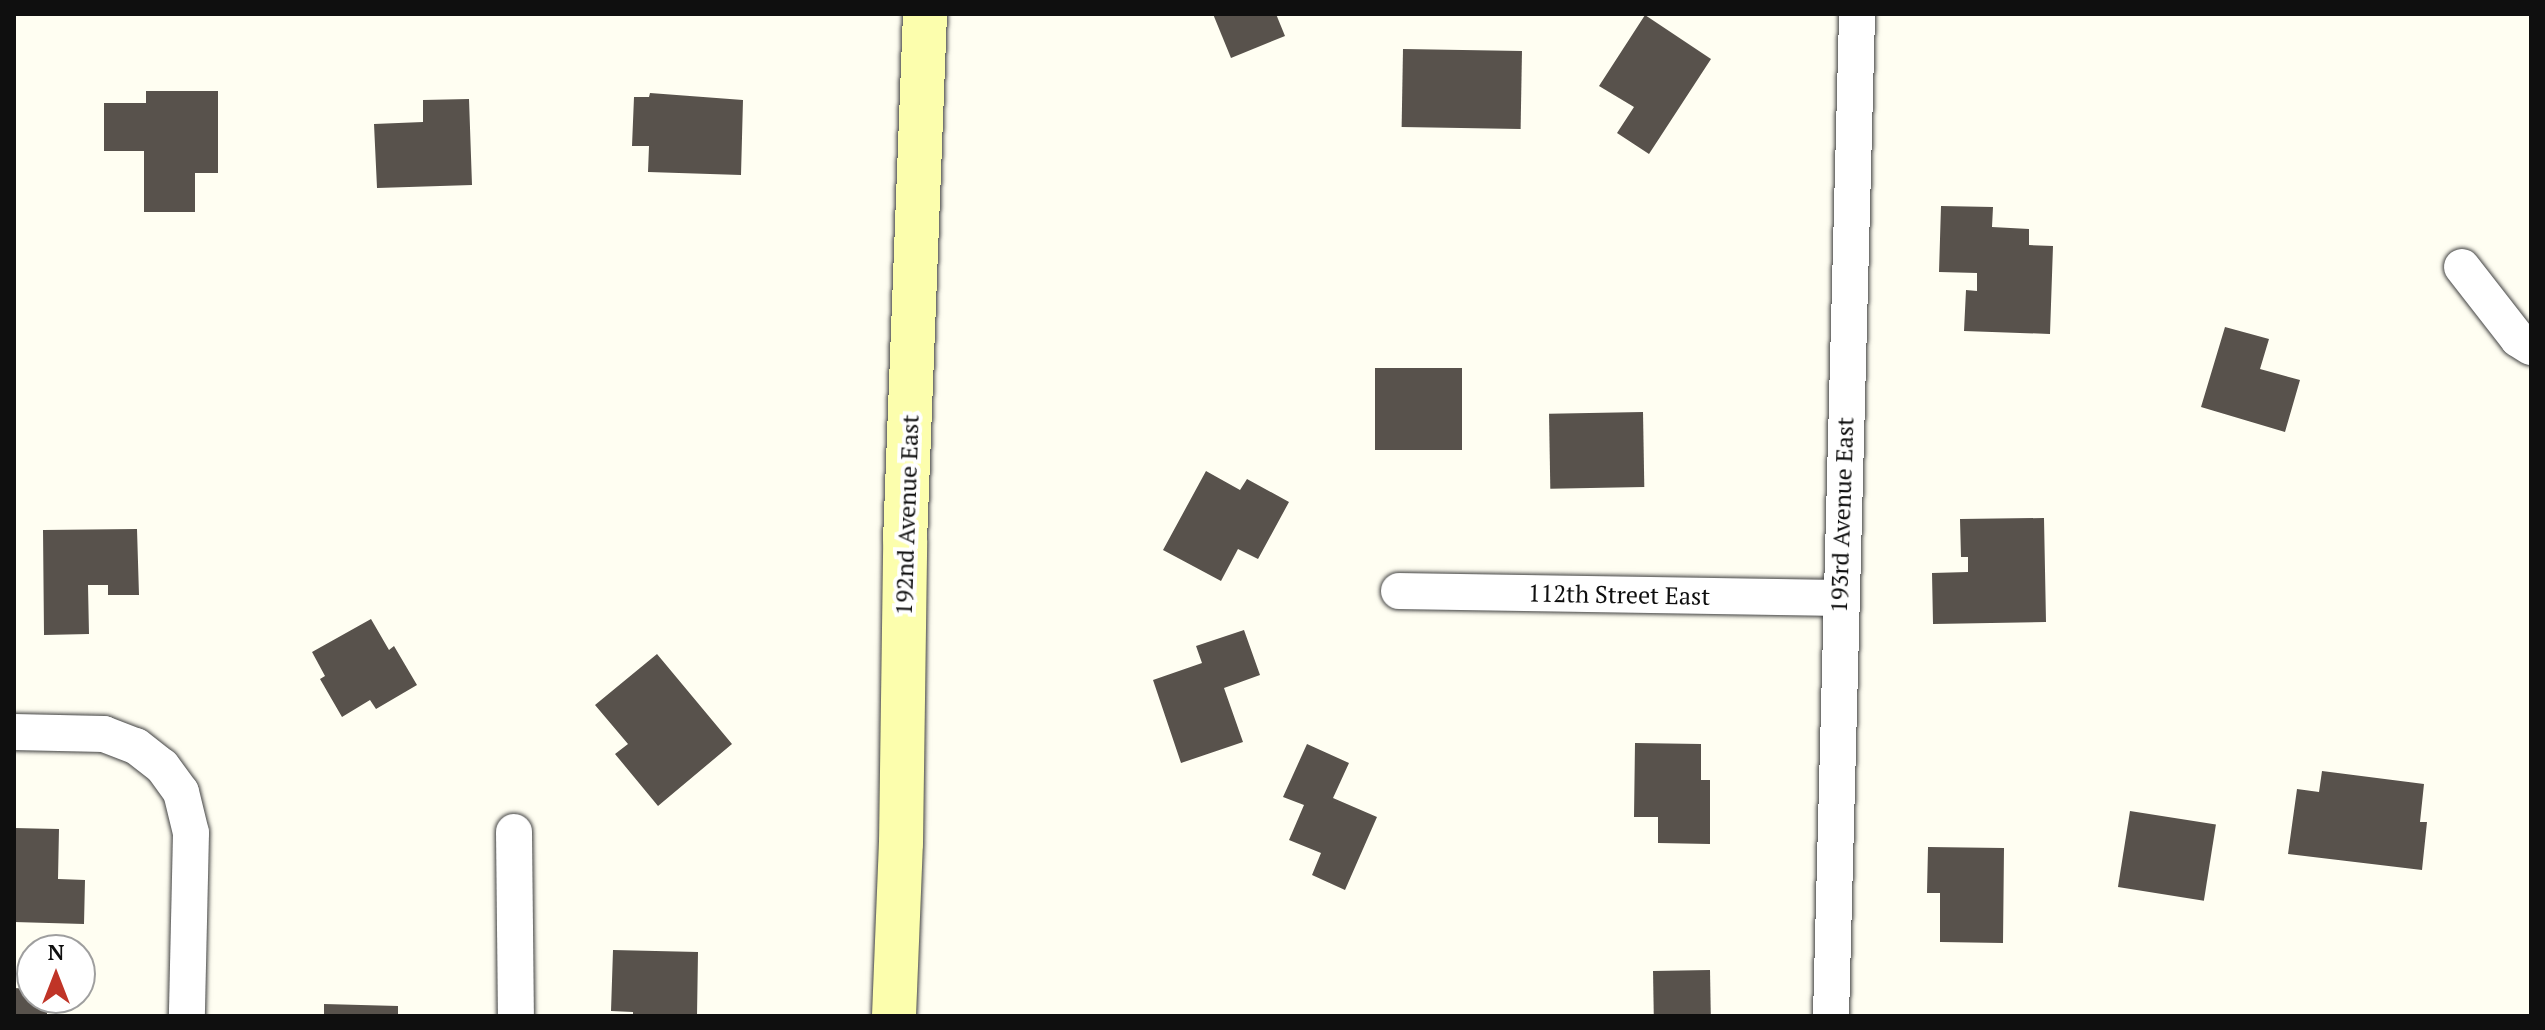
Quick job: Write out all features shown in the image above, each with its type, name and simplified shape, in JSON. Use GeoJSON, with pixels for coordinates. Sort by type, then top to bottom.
{"type":"FeatureCollection","features":[{"type":"Feature","properties":{"kind":"street","name":"192nd Avenue East"},"geometry":{"type":"LineString","coordinates":[[894,1016],[901,843],[905,541],[925,14]]}},
{"type":"Feature","properties":{"kind":"street","name":"193rd Avenue East"},"geometry":{"type":"LineString","coordinates":[[1831,1016],[1839,598],[1857,14]]}},
{"type":"Feature","properties":{"kind":"street"},"geometry":{"type":"LineString","coordinates":[[2462,267],[2518,339],[2531,347]]}},
{"type":"Feature","properties":{"kind":"street","name":"112th Street East"},"geometry":{"type":"LineString","coordinates":[[1399,591],[1839,598]]}},
{"type":"Feature","properties":{"kind":"street"},"geometry":{"type":"LineString","coordinates":[[14,732],[104,734],[136,746],[162,766],[181,792],[191,833],[187,1016]]}},
{"type":"Feature","properties":{"kind":"street"},"geometry":{"type":"LineString","coordinates":[[514,832],[516,1016]]}},
{"type":"Feature","properties":{"kind":"building"},"geometry":{"type":"Polygon","coordinates":[[[1213,14],[1276,14],[1285,36],[1231,58],[1213,14]]]}},
{"type":"Feature","properties":{"kind":"building"},"geometry":{"type":"Polygon","coordinates":[[[1645,15],[1711,59],[1649,154],[1617,133],[1634,107],[1599,86],[1645,15]]]}},
{"type":"Feature","properties":{"kind":"building"},"geometry":{"type":"Polygon","coordinates":[[[1403,49],[1522,51],[1521,129],[1402,127],[1403,49]]]}},
{"type":"Feature","properties":{"kind":"building"},"geometry":{"type":"Polygon","coordinates":[[[146,91],[218,91],[218,173],[195,173],[195,212],[144,212],[144,151],[104,151],[104,103],[146,103],[146,91]]]}},
{"type":"Feature","properties":{"kind":"building"},"geometry":{"type":"Polygon","coordinates":[[[650,93],[743,100],[741,175],[648,172],[649,146],[632,146],[634,97],[649,97],[650,93]]]}},
{"type":"Feature","properties":{"kind":"building"},"geometry":{"type":"Polygon","coordinates":[[[469,99],[472,185],[377,188],[374,124],[423,122],[423,100],[469,99]]]}},
{"type":"Feature","properties":{"kind":"building"},"geometry":{"type":"Polygon","coordinates":[[[1941,206],[1993,207],[1992,227],[2029,229],[2029,245],[2053,246],[2050,334],[1964,331],[1966,290],[1977,291],[1977,273],[1939,272],[1941,206]]]}},
{"type":"Feature","properties":{"kind":"building"},"geometry":{"type":"Polygon","coordinates":[[[2225,327],[2269,339],[2260,369],[2300,380],[2285,432],[2201,407],[2225,327]]]}},
{"type":"Feature","properties":{"kind":"building"},"geometry":{"type":"Polygon","coordinates":[[[1375,368],[1462,368],[1462,450],[1375,450],[1375,368]]]}},
{"type":"Feature","properties":{"kind":"building"},"geometry":{"type":"Polygon","coordinates":[[[1643,412],[1644,487],[1550,489],[1549,414],[1643,412]]]}},
{"type":"Feature","properties":{"kind":"building"},"geometry":{"type":"Polygon","coordinates":[[[1206,471],[1240,490],[1247,479],[1289,502],[1258,559],[1238,549],[1221,581],[1163,550],[1206,471]]]}},
{"type":"Feature","properties":{"kind":"building"},"geometry":{"type":"Polygon","coordinates":[[[2044,518],[2046,622],[1933,624],[1932,573],[1968,572],[1968,557],[1961,557],[1960,519],[2044,518]]]}},
{"type":"Feature","properties":{"kind":"building"},"geometry":{"type":"Polygon","coordinates":[[[137,529],[139,595],[108,595],[108,585],[88,585],[89,634],[44,635],[43,530],[137,529]]]}},
{"type":"Feature","properties":{"kind":"building"},"geometry":{"type":"Polygon","coordinates":[[[371,619],[389,650],[394,646],[417,685],[376,709],[370,700],[342,717],[320,679],[325,676],[312,652],[371,619]]]}},
{"type":"Feature","properties":{"kind":"building"},"geometry":{"type":"Polygon","coordinates":[[[1244,630],[1260,675],[1224,688],[1243,742],[1181,763],[1153,680],[1202,663],[1196,646],[1244,630]]]}},
{"type":"Feature","properties":{"kind":"building"},"geometry":{"type":"Polygon","coordinates":[[[657,654],[732,744],[658,806],[615,754],[628,744],[595,705],[657,654]]]}},
{"type":"Feature","properties":{"kind":"building"},"geometry":{"type":"Polygon","coordinates":[[[1635,743],[1701,744],[1701,780],[1710,780],[1710,844],[1658,843],[1658,817],[1634,817],[1635,743]]]}},
{"type":"Feature","properties":{"kind":"building"},"geometry":{"type":"Polygon","coordinates":[[[1307,744],[1349,763],[1333,798],[1377,817],[1345,890],[1312,875],[1321,853],[1289,840],[1304,805],[1283,797],[1307,744]]]}},
{"type":"Feature","properties":{"kind":"building"},"geometry":{"type":"Polygon","coordinates":[[[2322,771],[2424,784],[2420,822],[2427,822],[2422,870],[2288,854],[2297,789],[2319,792],[2322,771]]]}},
{"type":"Feature","properties":{"kind":"building"},"geometry":{"type":"Polygon","coordinates":[[[2130,811],[2216,825],[2204,901],[2118,887],[2130,811]]]}},
{"type":"Feature","properties":{"kind":"building"},"geometry":{"type":"Polygon","coordinates":[[[14,828],[59,829],[58,879],[85,880],[84,924],[14,922],[14,828]]]}},
{"type":"Feature","properties":{"kind":"building"},"geometry":{"type":"Polygon","coordinates":[[[1928,847],[2004,848],[2003,943],[1940,942],[1940,893],[1927,893],[1928,847]]]}},
{"type":"Feature","properties":{"kind":"building"},"geometry":{"type":"Polygon","coordinates":[[[613,950],[698,952],[697,1016],[633,1016],[633,1012],[611,1011],[613,950]]]}},
{"type":"Feature","properties":{"kind":"building"},"geometry":{"type":"Polygon","coordinates":[[[1710,970],[1711,1016],[1654,1016],[1653,971],[1710,970]]]}},
{"type":"Feature","properties":{"kind":"building"},"geometry":{"type":"Polygon","coordinates":[[[14,988],[16,1014],[47,1014],[47,1016],[14,1016],[14,988]]]}},
{"type":"Feature","properties":{"kind":"building"},"geometry":{"type":"Polygon","coordinates":[[[324,1004],[398,1006],[398,1016],[324,1016],[324,1004]]]}}]}
